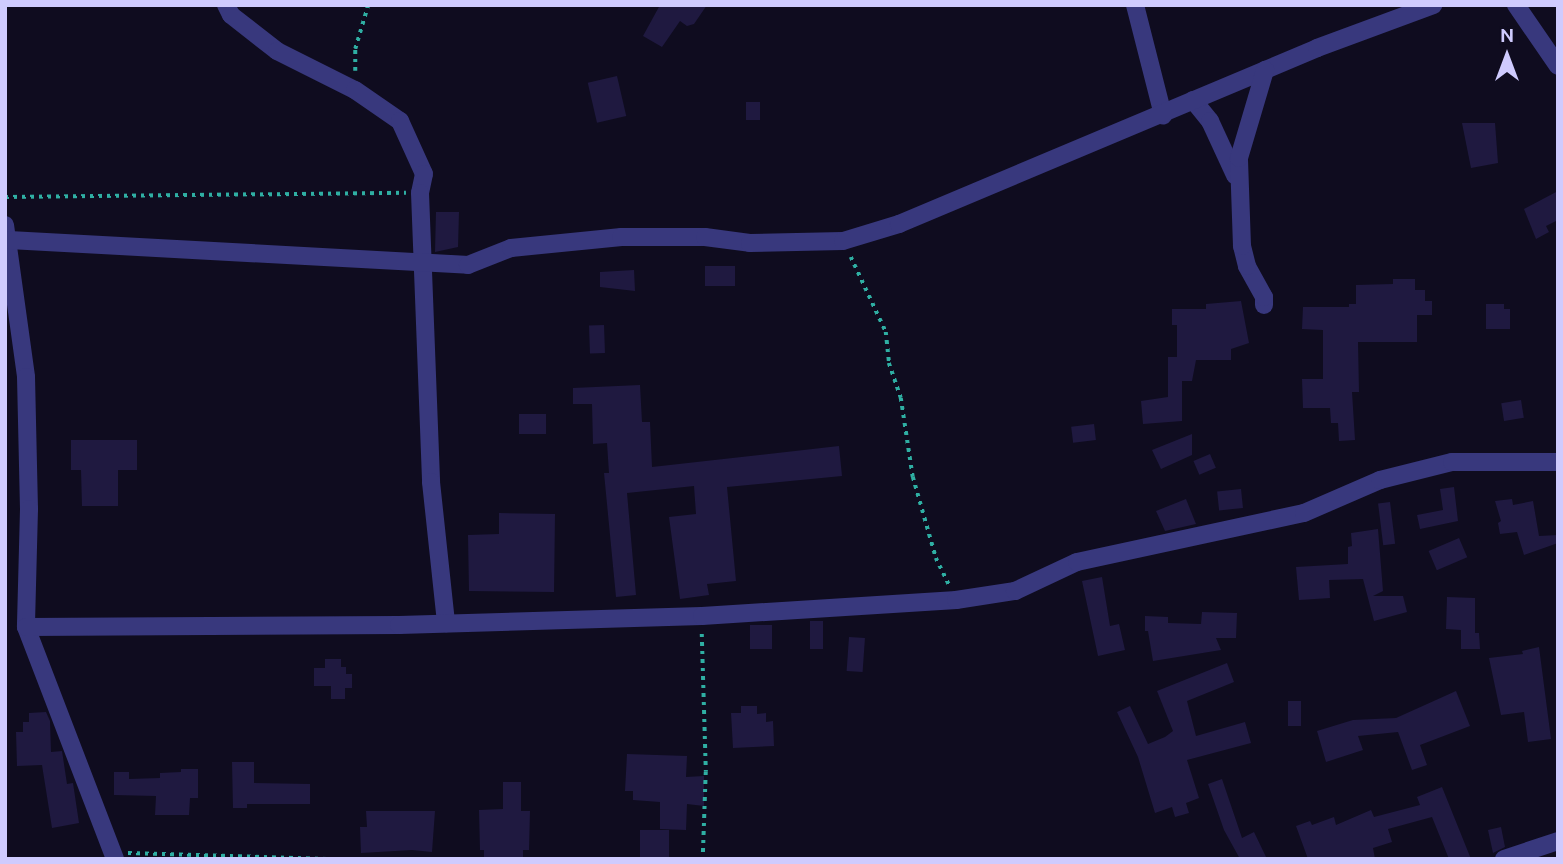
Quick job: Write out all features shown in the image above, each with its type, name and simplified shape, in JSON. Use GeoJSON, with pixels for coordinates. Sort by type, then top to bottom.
{"type":"FeatureCollection","features":[{"type":"Feature","properties":{"kind":"street"},"geometry":{"type":"LineString","coordinates":[[226,5],[231,15],[277,51],[355,90],[400,121],[424,174],[420,193],[431,482],[446,622]]}},
{"type":"Feature","properties":{"kind":"street"},"geometry":{"type":"LineString","coordinates":[[1135,5],[1163,115]]}},
{"type":"Feature","properties":{"kind":"street"},"geometry":{"type":"LineString","coordinates":[[113,856],[26,627],[29,509],[26,377],[7,232],[468,265],[511,248],[621,237],[705,236],[750,243],[844,241],[899,224],[1265,70],[1433,5]]}},
{"type":"Feature","properties":{"kind":"street"},"geometry":{"type":"LineString","coordinates":[[1516,5],[1558,66]]}},
{"type":"Feature","properties":{"kind":"street"},"geometry":{"type":"LineString","coordinates":[[1264,304],[1264,297],[1247,267],[1242,246],[1240,158],[1265,70]]}},
{"type":"Feature","properties":{"kind":"street"},"geometry":{"type":"LineString","coordinates":[[1193,100],[1210,121],[1230,160],[1241,197]]}},
{"type":"Feature","properties":{"kind":"street"},"geometry":{"type":"LineString","coordinates":[[26,627],[702,616],[956,600],[1015,591],[1077,562],[1304,513],[1380,480],[1452,462],[1558,462]]}},
{"type":"Feature","properties":{"kind":"street"},"geometry":{"type":"LineString","coordinates":[[1504,859],[1558,841]]}},
{"type":"Feature","properties":{"kind":"path"},"geometry":{"type":"LineString","coordinates":[[355,90],[355,49],[368,5]]}},
{"type":"Feature","properties":{"kind":"path"},"geometry":{"type":"LineString","coordinates":[[5,197],[420,193]]}},
{"type":"Feature","properties":{"kind":"path"},"geometry":{"type":"LineString","coordinates":[[844,241],[886,332],[889,363],[901,398],[913,477],[936,558],[956,600]]}},
{"type":"Feature","properties":{"kind":"path"},"geometry":{"type":"LineString","coordinates":[[702,616],[706,772],[703,859]]}},
{"type":"Feature","properties":{"kind":"path"},"geometry":{"type":"LineString","coordinates":[[113,856],[327,859]]}},
{"type":"Feature","properties":{"kind":"building"},"geometry":{"type":"Polygon","coordinates":[[[660,5],[707,5],[694,24],[687,26],[680,21],[662,47],[643,36],[660,5]]]}},
{"type":"Feature","properties":{"kind":"building"},"geometry":{"type":"Polygon","coordinates":[[[617,76],[626,116],[597,123],[588,83],[617,76]]]}},
{"type":"Feature","properties":{"kind":"building"},"geometry":{"type":"Polygon","coordinates":[[[746,102],[760,102],[760,120],[746,120],[746,102]]]}},
{"type":"Feature","properties":{"kind":"building"},"geometry":{"type":"Polygon","coordinates":[[[1462,123],[1495,123],[1498,163],[1471,168],[1462,123]]]}},
{"type":"Feature","properties":{"kind":"building"},"geometry":{"type":"Polygon","coordinates":[[[1558,191],[1558,220],[1546,226],[1549,232],[1536,239],[1524,209],[1558,191]]]}},
{"type":"Feature","properties":{"kind":"building"},"geometry":{"type":"Polygon","coordinates":[[[436,212],[459,212],[458,247],[435,252],[436,212]]]}},
{"type":"Feature","properties":{"kind":"building"},"geometry":{"type":"Polygon","coordinates":[[[705,266],[735,266],[735,286],[705,286],[705,266]]]}},
{"type":"Feature","properties":{"kind":"building"},"geometry":{"type":"Polygon","coordinates":[[[634,270],[635,291],[600,287],[600,272],[634,270]]]}},
{"type":"Feature","properties":{"kind":"building"},"geometry":{"type":"Polygon","coordinates":[[[1393,279],[1415,279],[1415,290],[1425,290],[1425,301],[1432,301],[1432,315],[1417,315],[1417,342],[1358,342],[1359,392],[1352,392],[1355,440],[1339,441],[1338,423],[1331,423],[1330,408],[1303,408],[1302,379],[1323,379],[1323,330],[1302,329],[1303,307],[1349,307],[1349,304],[1356,304],[1356,285],[1393,284],[1393,279]]]}},
{"type":"Feature","properties":{"kind":"building"},"geometry":{"type":"Polygon","coordinates":[[[1241,301],[1249,343],[1231,349],[1231,360],[1196,360],[1192,381],[1182,381],[1182,421],[1143,424],[1141,401],[1168,397],[1168,357],[1177,357],[1177,325],[1172,325],[1172,309],[1206,309],[1206,304],[1241,301]]]}},
{"type":"Feature","properties":{"kind":"building"},"geometry":{"type":"Polygon","coordinates":[[[1486,304],[1504,304],[1504,309],[1510,309],[1510,329],[1486,329],[1486,304]]]}},
{"type":"Feature","properties":{"kind":"building"},"geometry":{"type":"Polygon","coordinates":[[[604,325],[605,353],[590,354],[589,326],[604,325]]]}},
{"type":"Feature","properties":{"kind":"building"},"geometry":{"type":"Polygon","coordinates":[[[640,385],[642,422],[650,422],[652,467],[839,446],[842,476],[727,487],[736,581],[707,584],[709,595],[680,599],[669,517],[696,514],[694,486],[627,493],[636,595],[616,597],[604,473],[609,473],[607,443],[593,444],[592,404],[573,404],[573,388],[640,385]]]}},
{"type":"Feature","properties":{"kind":"building"},"geometry":{"type":"Polygon","coordinates":[[[1521,400],[1524,418],[1504,421],[1501,403],[1521,400]]]}},
{"type":"Feature","properties":{"kind":"building"},"geometry":{"type":"Polygon","coordinates":[[[519,414],[546,414],[546,434],[519,434],[519,414]]]}},
{"type":"Feature","properties":{"kind":"building"},"geometry":{"type":"Polygon","coordinates":[[[1094,424],[1096,440],[1073,443],[1071,427],[1094,424]]]}},
{"type":"Feature","properties":{"kind":"building"},"geometry":{"type":"Polygon","coordinates":[[[1192,434],[1192,455],[1161,469],[1152,450],[1192,434]]]}},
{"type":"Feature","properties":{"kind":"building"},"geometry":{"type":"Polygon","coordinates":[[[71,440],[137,440],[137,470],[118,470],[118,506],[82,506],[81,470],[71,470],[71,440]]]}},
{"type":"Feature","properties":{"kind":"building"},"geometry":{"type":"Polygon","coordinates":[[[1210,454],[1216,468],[1199,475],[1193,461],[1210,454]]]}},
{"type":"Feature","properties":{"kind":"building"},"geometry":{"type":"Polygon","coordinates":[[[1454,487],[1458,521],[1420,529],[1417,515],[1443,510],[1440,489],[1454,487]]]}},
{"type":"Feature","properties":{"kind":"building"},"geometry":{"type":"Polygon","coordinates":[[[1241,489],[1243,508],[1219,510],[1217,492],[1241,489]]]}},
{"type":"Feature","properties":{"kind":"building"},"geometry":{"type":"Polygon","coordinates":[[[1186,499],[1196,524],[1165,531],[1156,511],[1186,499]]]}},
{"type":"Feature","properties":{"kind":"building"},"geometry":{"type":"Polygon","coordinates":[[[1512,499],[1513,505],[1533,501],[1539,536],[1558,535],[1558,543],[1524,555],[1517,532],[1500,534],[1498,523],[1501,521],[1495,501],[1512,499]]]}},
{"type":"Feature","properties":{"kind":"building"},"geometry":{"type":"Polygon","coordinates":[[[1390,502],[1395,544],[1383,545],[1378,503],[1390,502]]]}},
{"type":"Feature","properties":{"kind":"building"},"geometry":{"type":"Polygon","coordinates":[[[499,513],[555,514],[554,592],[469,591],[468,535],[499,534],[499,513]]]}},
{"type":"Feature","properties":{"kind":"building"},"geometry":{"type":"Polygon","coordinates":[[[1378,529],[1383,591],[1373,596],[1403,596],[1407,612],[1374,621],[1363,579],[1329,580],[1330,598],[1299,600],[1296,567],[1348,564],[1348,547],[1352,546],[1351,533],[1378,529]]]}},
{"type":"Feature","properties":{"kind":"building"},"geometry":{"type":"Polygon","coordinates":[[[1459,538],[1467,557],[1437,570],[1429,551],[1459,538]]]}},
{"type":"Feature","properties":{"kind":"building"},"geometry":{"type":"Polygon","coordinates":[[[1102,577],[1110,626],[1119,624],[1125,650],[1098,656],[1082,581],[1102,577]]]}},
{"type":"Feature","properties":{"kind":"building"},"geometry":{"type":"Polygon","coordinates":[[[1447,597],[1475,598],[1475,633],[1479,633],[1480,649],[1461,649],[1461,630],[1446,629],[1447,597]]]}},
{"type":"Feature","properties":{"kind":"building"},"geometry":{"type":"Polygon","coordinates":[[[1202,612],[1237,613],[1236,638],[1216,638],[1221,650],[1153,661],[1148,631],[1145,631],[1145,616],[1168,617],[1168,623],[1201,624],[1202,612]]]}},
{"type":"Feature","properties":{"kind":"building"},"geometry":{"type":"Polygon","coordinates":[[[810,621],[823,621],[823,649],[810,649],[810,621]]]}},
{"type":"Feature","properties":{"kind":"building"},"geometry":{"type":"Polygon","coordinates":[[[750,625],[772,625],[772,649],[750,649],[750,625]]]}},
{"type":"Feature","properties":{"kind":"building"},"geometry":{"type":"Polygon","coordinates":[[[849,637],[865,638],[863,672],[847,671],[849,637]]]}},
{"type":"Feature","properties":{"kind":"building"},"geometry":{"type":"Polygon","coordinates":[[[1539,647],[1551,739],[1528,742],[1524,712],[1501,715],[1489,658],[1523,654],[1522,651],[1539,647]]]}},
{"type":"Feature","properties":{"kind":"building"},"geometry":{"type":"Polygon","coordinates":[[[325,659],[341,659],[341,667],[346,667],[346,674],[352,674],[352,688],[345,688],[345,699],[331,699],[331,686],[314,686],[314,668],[325,668],[325,659]]]}},
{"type":"Feature","properties":{"kind":"building"},"geometry":{"type":"Polygon","coordinates":[[[1227,663],[1234,682],[1187,701],[1196,736],[1245,722],[1251,743],[1187,760],[1199,798],[1186,803],[1189,813],[1175,817],[1172,807],[1155,813],[1138,757],[1117,712],[1130,706],[1148,744],[1165,737],[1173,731],[1157,691],[1227,663]]]}},
{"type":"Feature","properties":{"kind":"building"},"geometry":{"type":"Polygon","coordinates":[[[1456,691],[1470,726],[1420,745],[1427,765],[1412,770],[1398,732],[1358,736],[1363,750],[1326,762],[1317,731],[1353,720],[1396,718],[1456,691]]]}},
{"type":"Feature","properties":{"kind":"building"},"geometry":{"type":"Polygon","coordinates":[[[1288,701],[1301,701],[1301,726],[1288,726],[1288,701]]]}},
{"type":"Feature","properties":{"kind":"building"},"geometry":{"type":"Polygon","coordinates":[[[741,706],[757,706],[757,714],[766,713],[766,722],[773,721],[774,746],[733,748],[731,713],[741,713],[741,706]]]}},
{"type":"Feature","properties":{"kind":"building"},"geometry":{"type":"Polygon","coordinates":[[[46,712],[50,721],[51,752],[62,751],[67,784],[73,783],[79,823],[52,828],[42,765],[17,766],[16,732],[23,732],[23,722],[29,722],[29,713],[46,712]]]}},
{"type":"Feature","properties":{"kind":"building"},"geometry":{"type":"Polygon","coordinates":[[[627,754],[687,756],[686,777],[704,776],[704,806],[687,804],[686,830],[660,829],[660,802],[633,800],[633,791],[625,791],[627,754]]]}},
{"type":"Feature","properties":{"kind":"building"},"geometry":{"type":"Polygon","coordinates":[[[232,762],[254,762],[254,783],[310,784],[310,804],[247,804],[247,808],[233,808],[232,762]]]}},
{"type":"Feature","properties":{"kind":"building"},"geometry":{"type":"Polygon","coordinates":[[[181,769],[198,769],[198,798],[190,798],[189,815],[155,815],[156,796],[114,795],[114,772],[129,772],[129,779],[160,778],[160,773],[181,772],[181,769]]]}},
{"type":"Feature","properties":{"kind":"building"},"geometry":{"type":"Polygon","coordinates":[[[1222,779],[1242,838],[1254,832],[1267,859],[1240,859],[1224,830],[1208,784],[1222,779]]]}},
{"type":"Feature","properties":{"kind":"building"},"geometry":{"type":"Polygon","coordinates":[[[503,782],[521,782],[521,811],[530,811],[529,850],[523,850],[523,859],[484,859],[484,850],[480,850],[479,810],[503,809],[503,782]]]}},
{"type":"Feature","properties":{"kind":"building"},"geometry":{"type":"Polygon","coordinates":[[[1442,787],[1471,859],[1449,859],[1432,817],[1388,829],[1392,842],[1373,848],[1375,859],[1308,859],[1296,826],[1310,821],[1312,825],[1334,817],[1336,825],[1371,810],[1374,817],[1420,805],[1417,797],[1442,787]]]}},
{"type":"Feature","properties":{"kind":"building"},"geometry":{"type":"Polygon","coordinates":[[[366,811],[435,811],[432,852],[412,850],[361,853],[360,827],[367,827],[366,811]]]}},
{"type":"Feature","properties":{"kind":"building"},"geometry":{"type":"Polygon","coordinates":[[[1501,827],[1505,847],[1493,853],[1488,830],[1501,827]]]}},
{"type":"Feature","properties":{"kind":"building"},"geometry":{"type":"Polygon","coordinates":[[[640,830],[669,830],[669,859],[640,859],[640,830]]]}}]}
